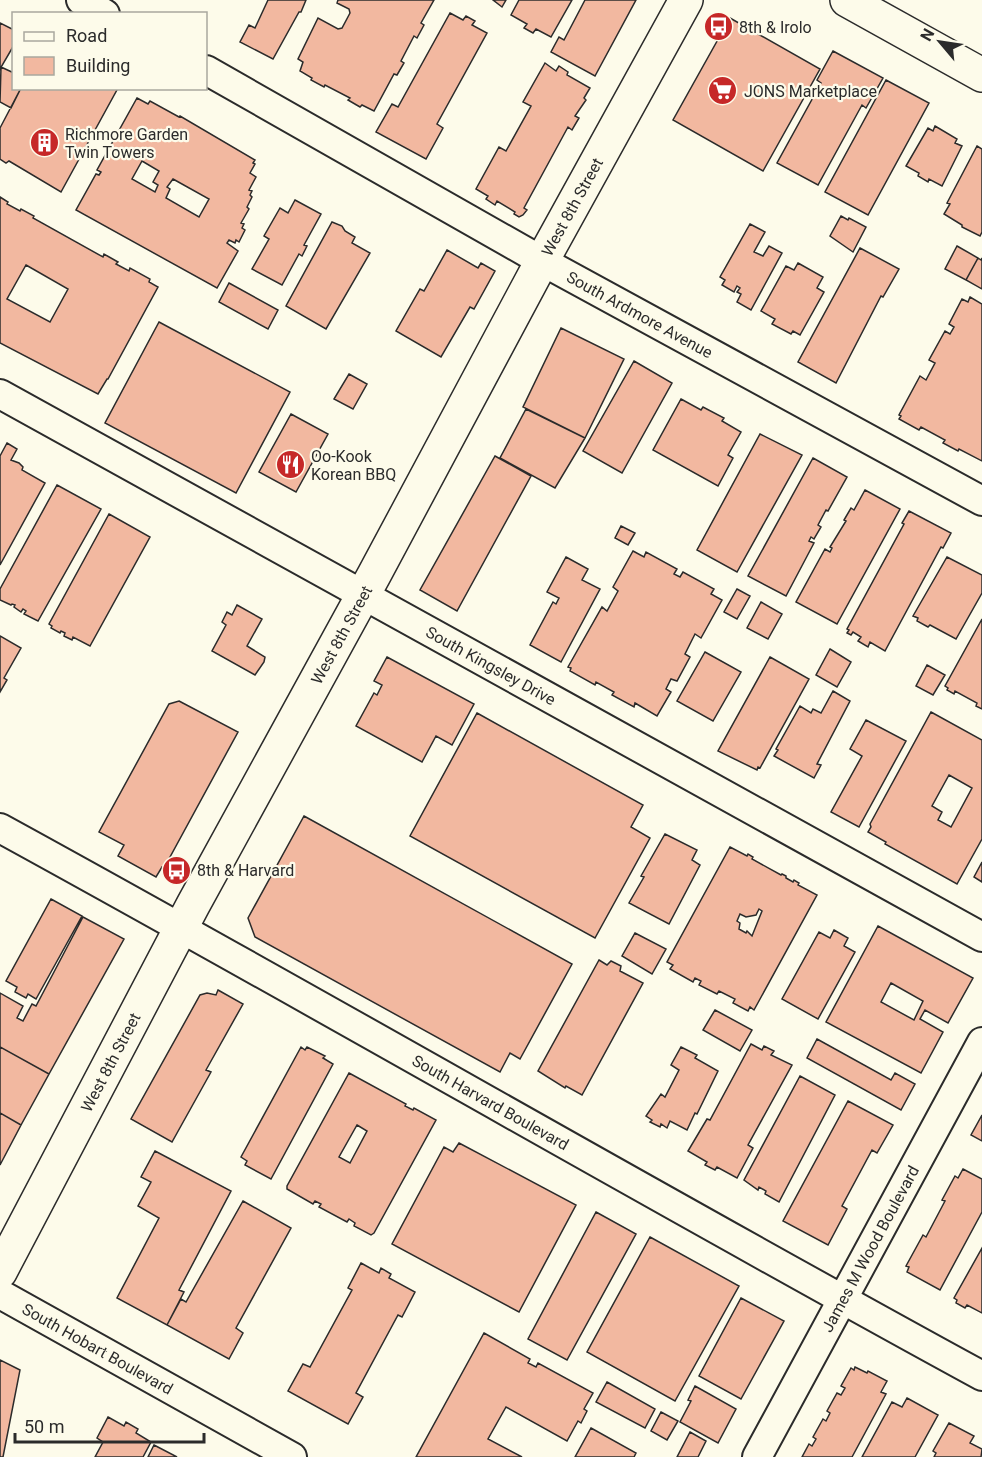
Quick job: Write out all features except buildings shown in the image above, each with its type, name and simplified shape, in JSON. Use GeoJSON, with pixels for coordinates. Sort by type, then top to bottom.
{"type":"FeatureCollection","features":[{"type":"Feature","properties":{"kind":"main road","name":"West 8th Street"},"geometry":{"type":"LineString","coordinates":[[0,1272],[181,927],[686,0]]}},
{"type":"Feature","properties":{"kind":"main road"},"geometry":{"type":"LineString","coordinates":[[847,0],[982,75]]}},
{"type":"Feature","properties":{"kind":"street"},"geometry":{"type":"LineString","coordinates":[[81,0],[102,12]]}},
{"type":"Feature","properties":{"kind":"street","name":"South Ardmore Avenue"},"geometry":{"type":"LineString","coordinates":[[207,71],[542,261],[982,501]]}},
{"type":"Feature","properties":{"kind":"street","name":"South Kingsley Drive"},"geometry":{"type":"LineString","coordinates":[[0,394],[982,938]]}},
{"type":"Feature","properties":{"kind":"street","name":"South Harvard Boulevard"},"geometry":{"type":"LineString","coordinates":[[0,828],[982,1376]]}},
{"type":"Feature","properties":{"kind":"street","name":"James M Wood Boulevard"},"geometry":{"type":"LineString","coordinates":[[757,1457],[982,1042]]}},
{"type":"Feature","properties":{"kind":"street","name":"South Hobart Boulevard"},"geometry":{"type":"LineString","coordinates":[[0,1294],[292,1457]]}},
{"type":"Feature","properties":{"kind":"place","name":"8th & Irolo"},"geometry":{"type":"Point","coordinates":[718,27]}},
{"type":"Feature","properties":{"kind":"place","name":"JONS Marketplace"},"geometry":{"type":"Point","coordinates":[723,91]}},
{"type":"Feature","properties":{"kind":"place","name":"Richmore Garden Twin Towers"},"geometry":{"type":"Point","coordinates":[44,143]}},
{"type":"Feature","properties":{"kind":"place","name":"Oo-Kook Korean BBQ"},"geometry":{"type":"Point","coordinates":[290,465]}},
{"type":"Feature","properties":{"kind":"place","name":"8th & Harvard"},"geometry":{"type":"Point","coordinates":[176,870]}}]}
